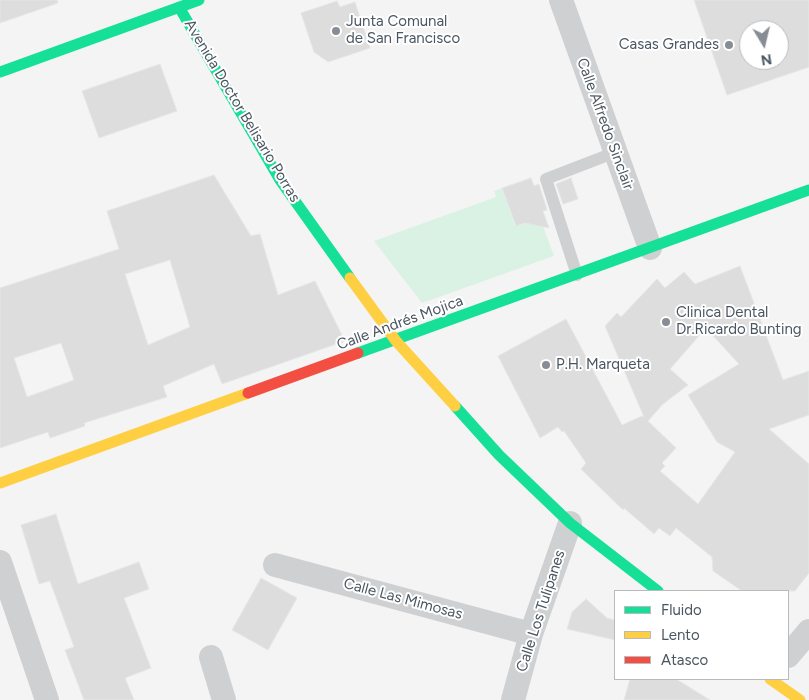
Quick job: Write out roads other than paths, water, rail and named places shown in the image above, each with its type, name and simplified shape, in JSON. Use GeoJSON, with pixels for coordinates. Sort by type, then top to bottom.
{"type":"FeatureCollection","features":[{"type":"Feature","properties":{"kind":"street","name":"Calle Alfredo Sinclair"},"geometry":{"type":"LineString","coordinates":[[561,0],[650,248]]}},
{"type":"Feature","properties":{"kind":"street"},"geometry":{"type":"LineString","coordinates":[[0,72],[184,2]]}},
{"type":"Feature","properties":{"kind":"street","name":"Avenida Doctor Belisario Porras"},"geometry":{"type":"LineString","coordinates":[[184,2],[280,180],[396,341],[499,454],[570,523],[657,590]]}},
{"type":"Feature","properties":{"kind":"street","name":"Calle Andrés Mojica"},"geometry":{"type":"LineString","coordinates":[[0,483],[809,190]]}},
{"type":"Feature","properties":{"kind":"street","name":"Calle Los Tulipanes"},"geometry":{"type":"LineString","coordinates":[[513,700],[531,634],[570,523]]}},
{"type":"Feature","properties":{"kind":"street"},"geometry":{"type":"LineString","coordinates":[[0,562],[47,700]]}},
{"type":"Feature","properties":{"kind":"street","name":"Calle Las Mimosas"},"geometry":{"type":"LineString","coordinates":[[275,565],[531,634]]}},
{"type":"Feature","properties":{"kind":"street"},"geometry":{"type":"LineString","coordinates":[[789,655],[809,631]]}},
{"type":"Feature","properties":{"kind":"street"},"geometry":{"type":"LineString","coordinates":[[211,656],[224,700]]}},
{"type":"Feature","properties":{"kind":"street"},"geometry":{"type":"LineString","coordinates":[[771,680],[800,700]]}},
{"type":"Feature","properties":{"kind":"lane"},"geometry":{"type":"LineString","coordinates":[[577,275],[546,179],[616,152]]}},
{"type":"Feature","properties":{"kind":"place","name":"Junta Comunal de San Francisco"},"geometry":{"type":"Point","coordinates":[336,31]}},
{"type":"Feature","properties":{"kind":"place","name":"Casas Grandes"},"geometry":{"type":"Point","coordinates":[729,45]}},
{"type":"Feature","properties":{"kind":"place","name":"Clinica Dental Dr.Ricardo Bunting"},"geometry":{"type":"Point","coordinates":[666,322]}},
{"type":"Feature","properties":{"kind":"place","name":"P.H. Marqueta"},"geometry":{"type":"Point","coordinates":[546,365]}}]}
